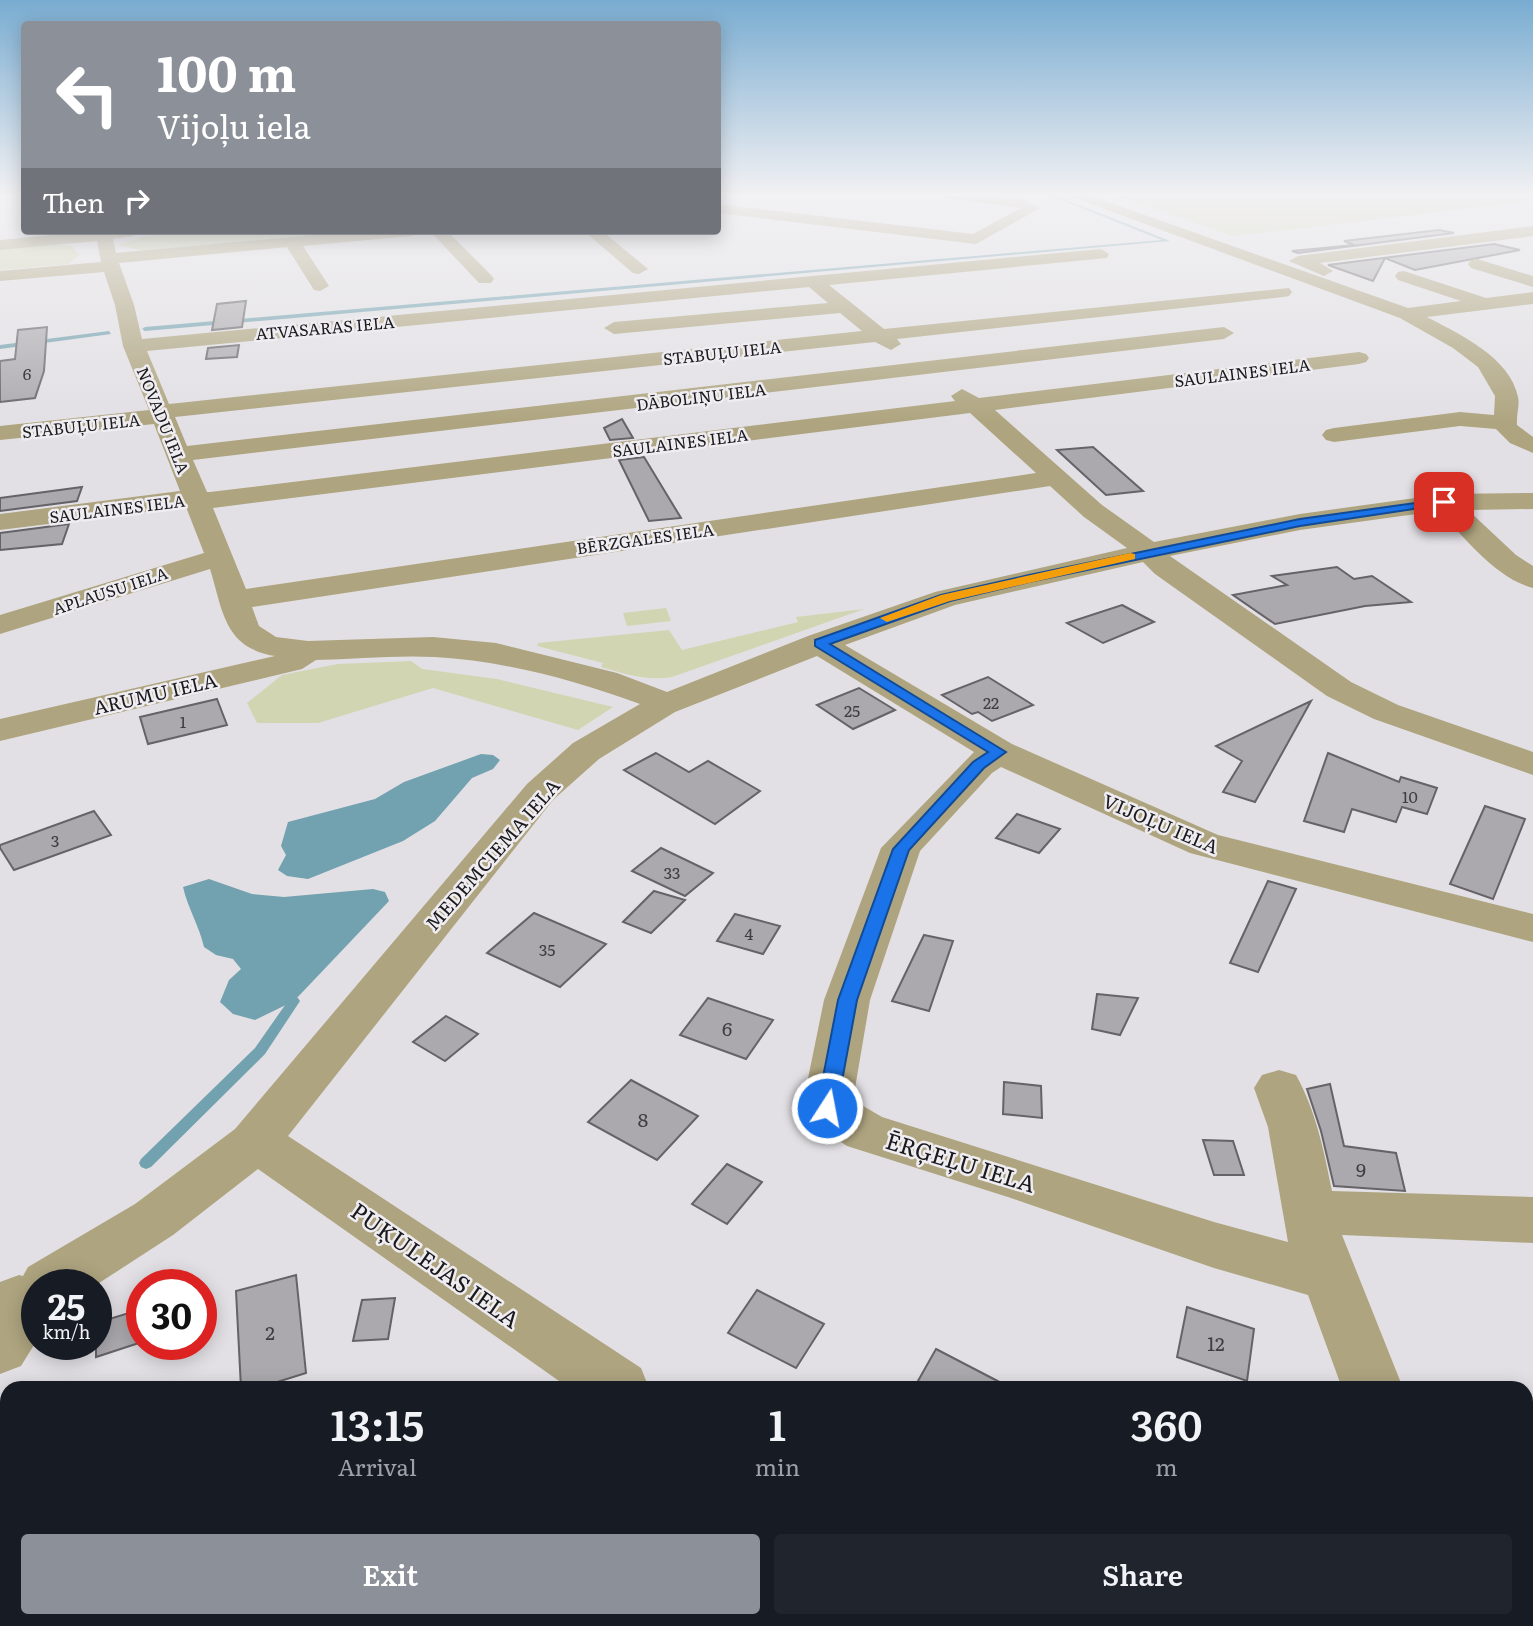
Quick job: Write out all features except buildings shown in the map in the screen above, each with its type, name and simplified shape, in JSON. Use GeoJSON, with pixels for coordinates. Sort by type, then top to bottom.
{"type":"FeatureCollection","features":[{"type":"Feature","properties":{"kind":"street"},"geometry":{"type":"LineString","coordinates":[[0,276],[44,271]]}},
{"type":"Feature","properties":{"kind":"street","name":"NOVADU IELA"},"geometry":{"type":"LineString","coordinates":[[113,271],[133,346],[220,557],[245,631],[267,645],[308,651],[433,647],[512,656],[605,680],[652,696],[663,705]]}},
{"type":"Feature","properties":{"kind":"street"},"geometry":{"type":"LineString","coordinates":[[310,271],[320,286]]}},
{"type":"Feature","properties":{"kind":"street"},"geometry":{"type":"LineString","coordinates":[[477,271],[485,279]]}},
{"type":"Feature","properties":{"kind":"street","name":"ATVASARAS IELA"},"geometry":{"type":"LineString","coordinates":[[133,346],[920,271]]}},
{"type":"Feature","properties":{"kind":"street"},"geometry":{"type":"LineString","coordinates":[[1288,271],[1414,313],[1478,358],[1515,388],[1503,422],[1507,430],[1533,446]]}},
{"type":"Feature","properties":{"kind":"street"},"geometry":{"type":"LineString","coordinates":[[1326,271],[1410,301],[1414,313]]}},
{"type":"Feature","properties":{"kind":"street"},"geometry":{"type":"LineString","coordinates":[[1498,271],[1533,282]]}},
{"type":"Feature","properties":{"kind":"street"},"geometry":{"type":"LineString","coordinates":[[1404,276],[1487,304]]}},
{"type":"Feature","properties":{"kind":"street"},"geometry":{"type":"LineString","coordinates":[[811,281],[920,368],[976,405],[1096,513],[1152,551],[1165,568],[1339,690],[1386,712],[1533,764]]}},
{"type":"Feature","properties":{"kind":"street","name":"STABUĻU IELA"},"geometry":{"type":"LineString","coordinates":[[0,433],[1283,292]]}},
{"type":"Feature","properties":{"kind":"street"},"geometry":{"type":"LineString","coordinates":[[1414,313],[1533,298]]}},
{"type":"Feature","properties":{"kind":"street"},"geometry":{"type":"LineString","coordinates":[[614,328],[843,307]]}},
{"type":"Feature","properties":{"kind":"street","name":"DĀBOLIŅU IELA"},"geometry":{"type":"LineString","coordinates":[[178,454],[601,408],[1224,333]]}},
{"type":"Feature","properties":{"kind":"street","name":"SAULAINES IELA"},"geometry":{"type":"LineString","coordinates":[[0,522],[1359,358]]}},
{"type":"Feature","properties":{"kind":"street"},"geometry":{"type":"LineString","coordinates":[[1334,435],[1460,419],[1503,422]]}},
{"type":"Feature","properties":{"kind":"street","name":"BĒRZGALES IELA"},"geometry":{"type":"LineString","coordinates":[[236,600],[1055,478]]}},
{"type":"Feature","properties":{"kind":"street","name":"MEDEMCIEMA IELA"},"geometry":{"type":"LineString","coordinates":[[81,1269],[197,1191],[253,1143],[540,792],[586,751],[663,705],[820,643],[946,598],[1152,551],[1300,522],[1444,502],[1533,501]]}},
{"type":"Feature","properties":{"kind":"street"},"geometry":{"type":"LineString","coordinates":[[1444,502],[1506,561],[1533,579]]}},
{"type":"Feature","properties":{"kind":"street","name":"APLAUSU IELA"},"geometry":{"type":"LineString","coordinates":[[0,625],[220,557]]}},
{"type":"Feature","properties":{"kind":"street","name":"VIJOĻU IELA"},"geometry":{"type":"LineString","coordinates":[[820,643],[999,752],[1204,844],[1533,928]]}},
{"type":"Feature","properties":{"kind":"street","name":"ARUMU IELA"},"geometry":{"type":"LineString","coordinates":[[0,730],[290,662],[308,651]]}},
{"type":"Feature","properties":{"kind":"street","name":"ĒRĢEĻU IELA"},"geometry":{"type":"LineString","coordinates":[[999,752],[979,765],[901,849],[847,1000],[827,1108],[866,1132],[1019,1179],[1214,1245],[1328,1277]]}},
{"type":"Feature","properties":{"kind":"street"},"geometry":{"type":"LineString","coordinates":[[1279,1088],[1293,1128],[1317,1247],[1370,1381]]}},
{"type":"Feature","properties":{"kind":"street","name":"PUĶULEJAS IELA"},"geometry":{"type":"LineString","coordinates":[[253,1143],[282,1157],[609,1381]]}},
{"type":"Feature","properties":{"kind":"street"},"geometry":{"type":"LineString","coordinates":[[1310,1212],[1533,1220]]}},
{"type":"Feature","properties":{"kind":"green space"},"geometry":{"type":"Polygon","coordinates":[[[666,608],[671,621],[627,626],[623,613],[666,608]]]}},
{"type":"Feature","properties":{"kind":"green space"},"geometry":{"type":"Polygon","coordinates":[[[864,609],[672,677],[653,678],[627,674],[601,667],[603,663],[537,646],[538,643],[669,630],[682,650],[798,622],[796,617],[864,609]]]}},
{"type":"Feature","properties":{"kind":"green space"},"geometry":{"type":"Polygon","coordinates":[[[411,661],[422,669],[497,679],[613,707],[578,730],[433,688],[318,723],[257,723],[247,703],[282,675],[338,664],[411,661]]]}},
{"type":"Feature","properties":{"kind":"water"},"geometry":{"type":"Polygon","coordinates":[[[481,754],[493,755],[500,760],[493,769],[472,778],[435,821],[403,841],[308,879],[287,876],[278,870],[286,855],[281,846],[288,822],[375,799],[404,782],[481,754]]]}},
{"type":"Feature","properties":{"kind":"water"},"geometry":{"type":"Polygon","coordinates":[[[209,879],[252,894],[284,897],[373,889],[385,892],[389,901],[294,1001],[255,1020],[233,1014],[220,1002],[229,980],[241,969],[233,959],[216,955],[204,947],[183,887],[209,879]]]}},
{"type":"Feature","properties":{"kind":"waterway"},"geometry":{"type":"LineString","coordinates":[[145,329],[821,271]]}},
{"type":"Feature","properties":{"kind":"waterway"},"geometry":{"type":"LineString","coordinates":[[0,347],[109,333]]}},
{"type":"Feature","properties":{"kind":"waterway"},"geometry":{"type":"LineString","coordinates":[[146,1163],[260,1051],[294,1001]]}},
{"type":"Feature","properties":{"kind":"slow traffic"},"geometry":{"type":"LineString","coordinates":[[887,618],[946,598],[1130,556]]}},
{"type":"Feature","properties":{"kind":"route"},"geometry":{"type":"LineString","coordinates":[[827,1108],[847,1000],[901,849],[979,765],[999,752],[820,643],[946,598],[1152,551],[1300,522],[1444,502]]}}]}
